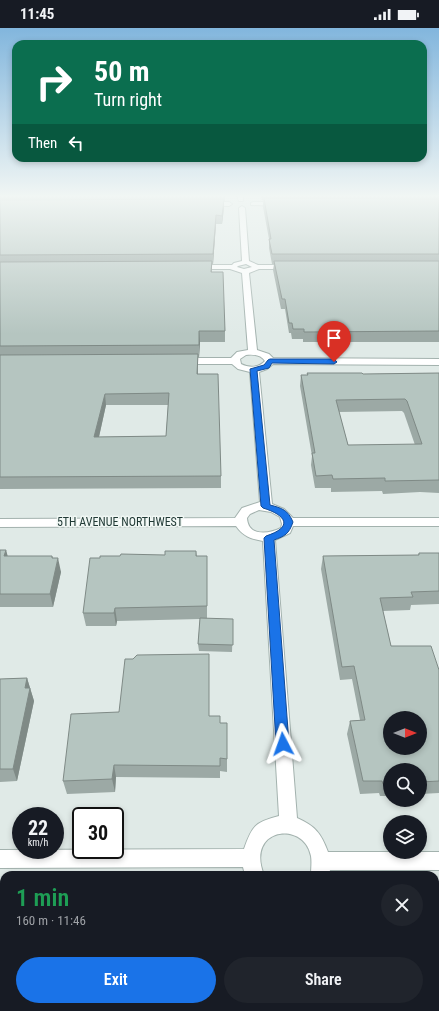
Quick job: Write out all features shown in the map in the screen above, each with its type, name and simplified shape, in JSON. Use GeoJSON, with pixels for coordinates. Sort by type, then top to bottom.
{"type":"FeatureCollection","features":[{"type":"Feature","properties":{"kind":"street"},"geometry":{"type":"LineString","coordinates":[[245,242],[246,262]]}},
{"type":"Feature","properties":{"kind":"street"},"geometry":{"type":"LineString","coordinates":[[190,267],[233,267],[236,264],[246,262],[253,264],[256,267],[296,267]]}},
{"type":"Feature","properties":{"kind":"street"},"geometry":{"type":"LineString","coordinates":[[233,267],[236,270],[245,272],[254,270],[256,267]]}},
{"type":"Feature","properties":{"kind":"street"},"geometry":{"type":"LineString","coordinates":[[245,272],[253,352]]}},
{"type":"Feature","properties":{"kind":"street"},"geometry":{"type":"LineString","coordinates":[[235,361],[237,356],[253,352],[266,356],[270,361]]}},
{"type":"Feature","properties":{"kind":"street"},"geometry":{"type":"LineString","coordinates":[[176,361],[235,361]]}},
{"type":"Feature","properties":{"kind":"street"},"geometry":{"type":"LineString","coordinates":[[235,361],[236,365],[240,367],[254,369],[266,366],[270,361]]}},
{"type":"Feature","properties":{"kind":"street"},"geometry":{"type":"LineString","coordinates":[[270,361],[439,362]]}},
{"type":"Feature","properties":{"kind":"street"},"geometry":{"type":"LineString","coordinates":[[254,369],[266,506]]}},
{"type":"Feature","properties":{"kind":"street"},"geometry":{"type":"LineString","coordinates":[[258,506],[266,506],[279,510],[285,514],[288,522],[286,530],[281,534],[269,538],[256,537],[248,534],[240,522],[242,515],[248,510],[258,506]]}},
{"type":"Feature","properties":{"kind":"street","name":"5TH AVENUE NORTHWEST"},"geometry":{"type":"LineString","coordinates":[[0,523],[240,522]]}},
{"type":"Feature","properties":{"kind":"street"},"geometry":{"type":"LineString","coordinates":[[288,522],[439,522]]}},
{"type":"Feature","properties":{"kind":"street"},"geometry":{"type":"LineString","coordinates":[[269,538],[288,824]]}},
{"type":"Feature","properties":{"kind":"street"},"geometry":{"type":"LineString","coordinates":[[0,859],[253,867],[255,842],[264,830],[276,824],[288,824],[310,835],[317,844],[321,854],[320,868],[439,861]]}},
{"type":"Feature","properties":{"kind":"building"},"geometry":{"type":"Polygon","coordinates":[[[0,242],[214,242],[213,254],[0,255],[0,242]]]}},
{"type":"Feature","properties":{"kind":"building"},"geometry":{"type":"Polygon","coordinates":[[[270,242],[439,242],[439,254],[272,254],[270,242]]]}},
{"type":"Feature","properties":{"kind":"building"},"geometry":{"type":"Polygon","coordinates":[[[212,261],[211,272],[223,272],[225,331],[199,331],[199,345],[0,346],[0,262],[212,261]]]}},
{"type":"Feature","properties":{"kind":"building"},"geometry":{"type":"Polygon","coordinates":[[[274,261],[439,261],[439,331],[304,332],[304,329],[293,329],[292,323],[289,323],[285,299],[282,299],[274,261]]]}},
{"type":"Feature","properties":{"kind":"building"},"geometry":{"type":"Polygon","coordinates":[[[198,354],[197,374],[218,374],[221,476],[0,477],[0,355],[198,354]],[[169,393],[105,394],[94,437],[166,436],[169,393]]]}},
{"type":"Feature","properties":{"kind":"building"},"geometry":{"type":"Polygon","coordinates":[[[307,373],[439,373],[439,480],[385,481],[385,478],[333,479],[332,475],[316,476],[312,453],[315,453],[301,375],[308,375],[307,373]],[[405,399],[336,400],[348,445],[422,444],[405,399]]]}},
{"type":"Feature","properties":{"kind":"building"},"geometry":{"type":"Polygon","coordinates":[[[0,550],[6,550],[4,556],[52,556],[52,558],[58,558],[50,594],[0,594],[0,550]]]}},
{"type":"Feature","properties":{"kind":"building"},"geometry":{"type":"Polygon","coordinates":[[[165,551],[196,551],[196,556],[207,556],[207,606],[115,608],[114,613],[83,613],[90,558],[100,558],[100,556],[120,556],[121,554],[165,555],[165,551]]]}},
{"type":"Feature","properties":{"kind":"building"},"geometry":{"type":"Polygon","coordinates":[[[419,553],[439,553],[439,591],[411,592],[413,597],[380,598],[391,646],[431,646],[439,670],[439,781],[427,782],[427,763],[383,763],[383,784],[382,781],[363,781],[350,721],[365,720],[354,666],[342,667],[323,556],[419,555],[419,553]]]}},
{"type":"Feature","properties":{"kind":"building"},"geometry":{"type":"Polygon","coordinates":[[[200,618],[233,619],[233,645],[198,644],[200,618]]]}},
{"type":"Feature","properties":{"kind":"building"},"geometry":{"type":"Polygon","coordinates":[[[209,654],[209,716],[220,716],[220,723],[227,723],[227,759],[220,758],[220,766],[114,765],[112,779],[63,781],[71,714],[119,712],[125,659],[133,659],[137,655],[209,654]]]}},
{"type":"Feature","properties":{"kind":"building"},"geometry":{"type":"Polygon","coordinates":[[[27,678],[25,688],[30,688],[13,769],[0,769],[0,679],[27,678]]]}},
{"type":"Feature","properties":{"kind":"route"},"geometry":{"type":"LineString","coordinates":[[283,744],[269,538],[273,538],[286,530],[288,520],[285,514],[279,510],[266,506],[254,369],[262,368],[269,364],[270,361],[334,362]]}}]}
